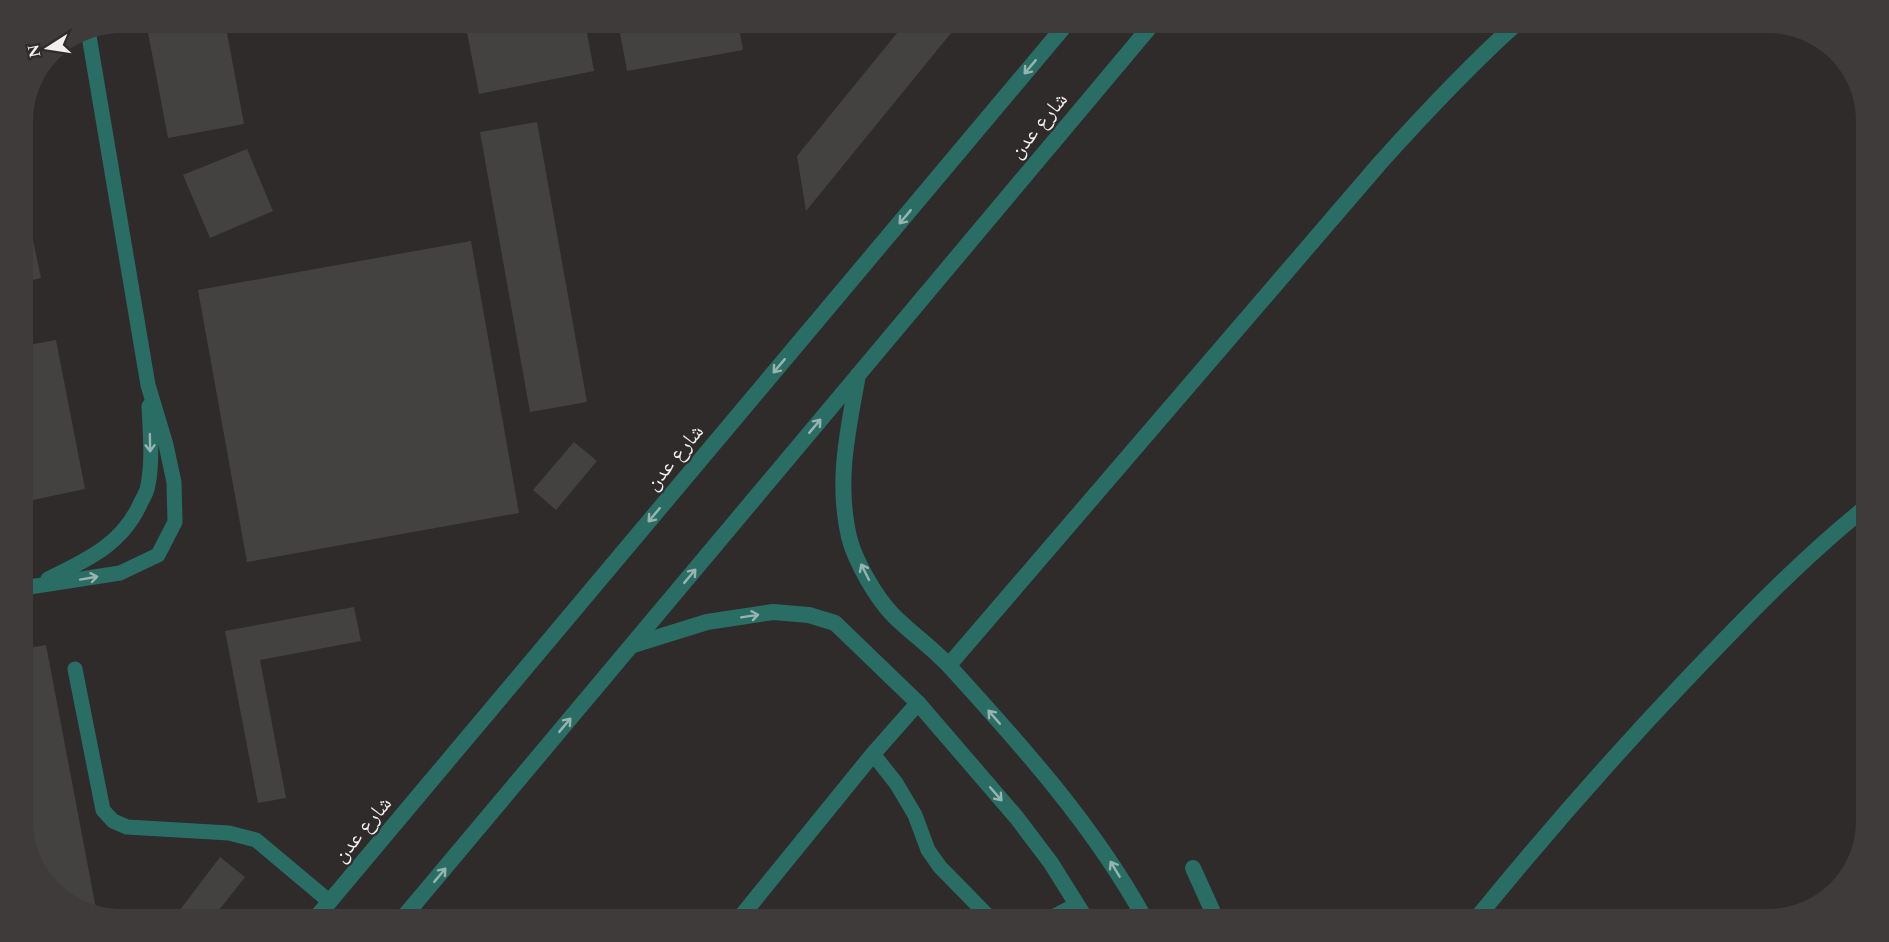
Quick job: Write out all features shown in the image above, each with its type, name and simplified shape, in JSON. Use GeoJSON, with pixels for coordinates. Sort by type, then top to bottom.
{"type":"FeatureCollection","features":[{"type":"Feature","properties":{"kind":"street","name":"شارع عدن"},"geometry":{"type":"LineString","coordinates":[[324,909],[1059,33]]}},
{"type":"Feature","properties":{"kind":"street","name":"شارع عدن"},"geometry":{"type":"LineString","coordinates":[[411,909],[1145,33]]}},
{"type":"Feature","properties":{"kind":"street"},"geometry":{"type":"LineString","coordinates":[[949,665],[1380,163],[1432,105],[1506,33]]}},
{"type":"Feature","properties":{"kind":"street"},"geometry":{"type":"LineString","coordinates":[[858,375],[843,458],[843,498],[850,539],[865,575],[892,614],[949,665],[1058,789],[1110,860],[1138,909]]}},
{"type":"Feature","properties":{"kind":"street"},"geometry":{"type":"LineString","coordinates":[[1485,909],[1617,753],[1729,634],[1856,515]]}},
{"type":"Feature","properties":{"kind":"street"},"geometry":{"type":"LineString","coordinates":[[633,645],[707,622],[773,612],[809,615],[836,623],[918,704],[1017,818],[1051,863],[1080,909]]}},
{"type":"Feature","properties":{"kind":"street"},"geometry":{"type":"LineString","coordinates":[[748,909],[873,754],[918,704]]}},
{"type":"Feature","properties":{"kind":"street"},"geometry":{"type":"LineString","coordinates":[[1193,868],[1211,909]]}},
{"type":"Feature","properties":{"kind":"lane"},"geometry":{"type":"LineString","coordinates":[[33,586],[120,573],[158,555],[175,522],[174,482],[166,445],[148,385],[90,39]]}},
{"type":"Feature","properties":{"kind":"lane"},"geometry":{"type":"LineString","coordinates":[[33,584],[76,566],[108,546],[133,520],[148,486],[150,451],[148,385]]}},
{"type":"Feature","properties":{"kind":"lane"},"geometry":{"type":"LineString","coordinates":[[75,669],[103,810],[113,821],[127,826],[229,833],[256,840],[330,902]]}},
{"type":"Feature","properties":{"kind":"lane"},"geometry":{"type":"LineString","coordinates":[[873,754],[896,783],[915,815],[928,850],[940,867],[980,909]]}},
{"type":"Feature","properties":{"kind":"lane"},"geometry":{"type":"LineString","coordinates":[[1069,909],[1077,904]]}},
{"type":"Feature","properties":{"kind":"building"},"geometry":{"type":"Polygon","coordinates":[[[148,33],[227,33],[244,124],[168,138],[148,33]]]}},
{"type":"Feature","properties":{"kind":"building"},"geometry":{"type":"Polygon","coordinates":[[[467,33],[587,33],[594,71],[479,94],[467,33]]]}},
{"type":"Feature","properties":{"kind":"building"},"geometry":{"type":"Polygon","coordinates":[[[620,33],[740,33],[743,50],[627,71],[620,33]]]}},
{"type":"Feature","properties":{"kind":"building"},"geometry":{"type":"Polygon","coordinates":[[[897,33],[951,33],[806,211],[797,156],[897,33]]]}},
{"type":"Feature","properties":{"kind":"building"},"geometry":{"type":"Polygon","coordinates":[[[537,122],[587,402],[530,412],[480,132],[537,122]]]}},
{"type":"Feature","properties":{"kind":"building"},"geometry":{"type":"Polygon","coordinates":[[[247,149],[273,211],[210,238],[183,175],[247,149]]]}},
{"type":"Feature","properties":{"kind":"building"},"geometry":{"type":"Polygon","coordinates":[[[33,240],[41,278],[33,280],[33,240]]]}},
{"type":"Feature","properties":{"kind":"building"},"geometry":{"type":"Polygon","coordinates":[[[471,241],[519,513],[247,562],[198,290],[471,241]]]}},
{"type":"Feature","properties":{"kind":"building"},"geometry":{"type":"Polygon","coordinates":[[[56,340],[85,489],[33,500],[33,344],[56,340]]]}},
{"type":"Feature","properties":{"kind":"building"},"geometry":{"type":"Polygon","coordinates":[[[574,442],[597,461],[556,510],[533,490],[574,442]]]}},
{"type":"Feature","properties":{"kind":"building"},"geometry":{"type":"Polygon","coordinates":[[[354,607],[361,641],[260,660],[286,798],[258,803],[225,631],[354,607]]]}},
{"type":"Feature","properties":{"kind":"building"},"geometry":{"type":"Polygon","coordinates":[[[46,645],[95,905],[72,894],[55,879],[42,860],[35,838],[33,827],[33,647],[46,645]]]}},
{"type":"Feature","properties":{"kind":"building"},"geometry":{"type":"Polygon","coordinates":[[[220,857],[245,877],[220,909],[181,909],[220,857]]]}}]}
